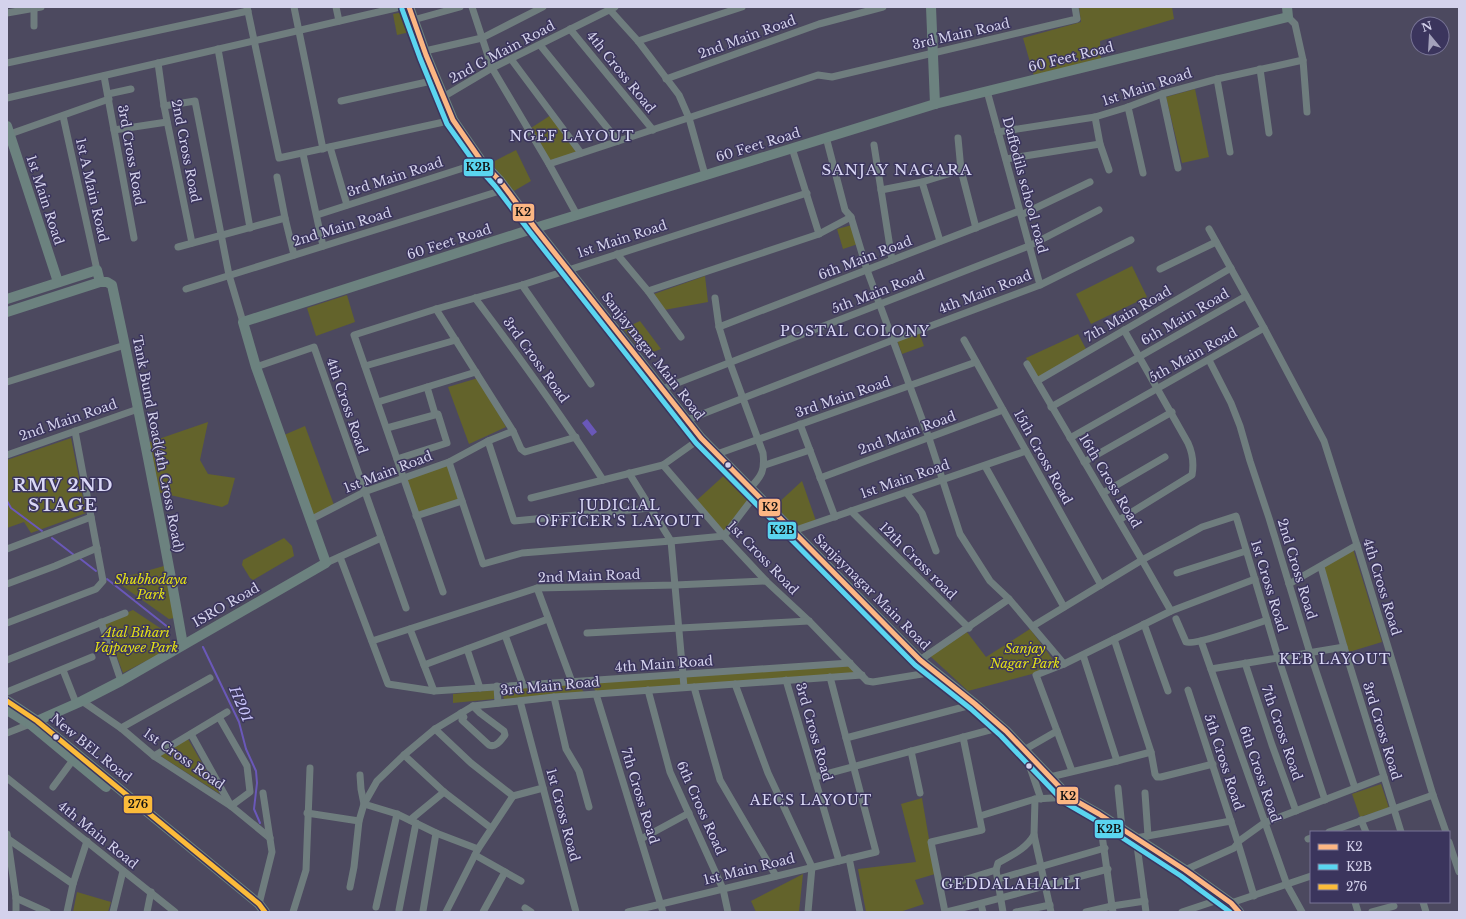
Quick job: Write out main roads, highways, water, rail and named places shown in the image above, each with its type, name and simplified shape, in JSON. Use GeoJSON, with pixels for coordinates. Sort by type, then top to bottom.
{"type":"FeatureCollection","features":[{"type":"Feature","properties":{"kind":"waterway","name":"H201"},"geometry":{"type":"LineString","coordinates":[[7,501],[11,508],[42,531]]}},
{"type":"Feature","properties":{"kind":"waterway","name":"H201"},"geometry":{"type":"LineString","coordinates":[[52,538],[74,555]]}},
{"type":"Feature","properties":{"kind":"waterway","name":"H201"},"geometry":{"type":"LineString","coordinates":[[78,557],[96,571]]}},
{"type":"Feature","properties":{"kind":"waterway","name":"H201"},"geometry":{"type":"LineString","coordinates":[[107,579],[169,628]]}},
{"type":"Feature","properties":{"kind":"waterway","name":"H201"},"geometry":{"type":"LineString","coordinates":[[203,647],[239,722],[246,749],[256,771],[257,783],[254,809],[260,823]]}},
{"type":"Feature","properties":{"kind":"district","name":"NGEF LAYOUT"},"geometry":{"type":"Point","coordinates":[572,136]}},
{"type":"Feature","properties":{"kind":"district","name":"SANJAY NAGARA"},"geometry":{"type":"Point","coordinates":[897,169]}},
{"type":"Feature","properties":{"kind":"district","name":"POSTAL COLONY"},"geometry":{"type":"Point","coordinates":[855,331]}},
{"type":"Feature","properties":{"kind":"district","name":"RMV 2ND STAGE"},"geometry":{"type":"Point","coordinates":[63,495]}},
{"type":"Feature","properties":{"kind":"district","name":"JUDICIAL OFFICER'S LAYOUT"},"geometry":{"type":"Point","coordinates":[620,514]}},
{"type":"Feature","properties":{"kind":"district","name":"KEB LAYOUT"},"geometry":{"type":"Point","coordinates":[1335,659]}},
{"type":"Feature","properties":{"kind":"district","name":"AECS LAYOUT"},"geometry":{"type":"Point","coordinates":[811,800]}},
{"type":"Feature","properties":{"kind":"district","name":"GEDDALAHALLI"},"geometry":{"type":"Point","coordinates":[1011,884]}},
{"type":"Feature","properties":{"kind":"park label","name":"Shubhodaya Park"},"geometry":{"type":"Point","coordinates":[151,586]}},
{"type":"Feature","properties":{"kind":"park label","name":"Atal Bihari Vajpayee Park"},"geometry":{"type":"Point","coordinates":[136,640]}},
{"type":"Feature","properties":{"kind":"park label","name":"Sanjay Nagar Park"},"geometry":{"type":"Point","coordinates":[1025,656]}}]}
